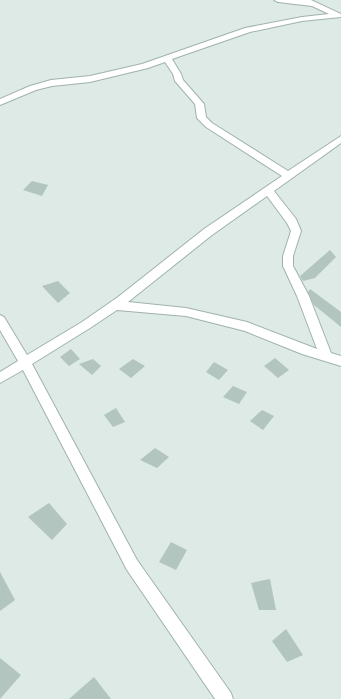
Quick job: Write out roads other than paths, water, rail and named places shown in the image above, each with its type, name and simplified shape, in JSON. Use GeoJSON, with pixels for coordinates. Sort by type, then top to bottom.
{"type":"FeatureCollection","features":[{"type":"Feature","properties":{"kind":"street"},"geometry":{"type":"LineString","coordinates":[[278,0],[313,4]]}},
{"type":"Feature","properties":{"kind":"street"},"geometry":{"type":"LineString","coordinates":[[305,0],[340,17]]}},
{"type":"Feature","properties":{"kind":"street"},"geometry":{"type":"LineString","coordinates":[[0,102],[33,88],[51,83],[74,81],[125,72],[168,59],[248,30],[302,19],[340,17]]}},
{"type":"Feature","properties":{"kind":"street"},"geometry":{"type":"LineString","coordinates":[[168,59],[177,74],[178,81],[199,104],[202,118],[209,125],[289,176]]}},
{"type":"Feature","properties":{"kind":"street"},"geometry":{"type":"LineString","coordinates":[[0,378],[86,325],[208,232],[341,139]]}},
{"type":"Feature","properties":{"kind":"street"},"geometry":{"type":"LineString","coordinates":[[268,190],[292,222],[296,231],[288,256],[288,266],[303,296],[326,357]]}},
{"type":"Feature","properties":{"kind":"street"},"geometry":{"type":"LineString","coordinates":[[114,305],[186,312],[247,327],[306,350],[341,361]]}},
{"type":"Feature","properties":{"kind":"street"},"geometry":{"type":"LineString","coordinates":[[0,320],[26,362],[132,565],[225,699]]}}]}
